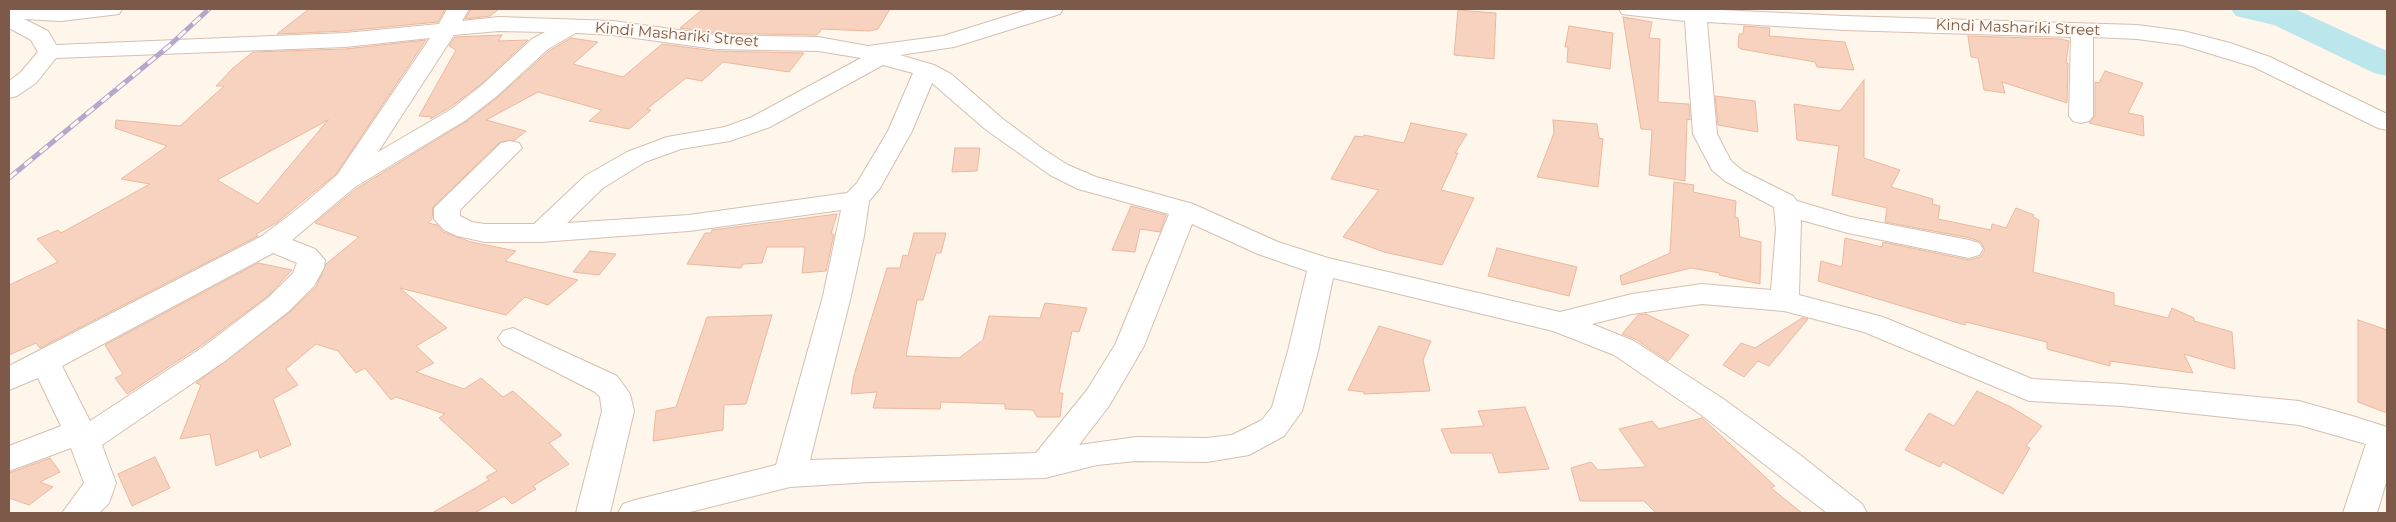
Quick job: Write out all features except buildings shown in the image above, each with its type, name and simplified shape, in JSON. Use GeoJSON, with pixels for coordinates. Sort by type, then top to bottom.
{"type":"FeatureCollection","features":[{"type":"Feature","properties":{"kind":"street"},"geometry":{"type":"LineString","coordinates":[[9,12],[61,15],[111,9]]}},
{"type":"Feature","properties":{"kind":"street","name":"Kindi Mashariki Street"},"geometry":{"type":"LineString","coordinates":[[49,52],[337,40],[453,18],[613,28],[715,42],[818,44],[875,55],[946,42],[1052,9]]}},
{"type":"Feature","properties":{"kind":"street","name":"Kindi Mashariki Street"},"geometry":{"type":"LineString","coordinates":[[1630,9],[1696,15],[1844,23],[2137,32],[2182,38],[2222,48],[2262,62],[2387,123]]}},
{"type":"Feature","properties":{"kind":"street"},"geometry":{"type":"LineString","coordinates":[[1696,15],[1698,65],[1705,134],[1721,165],[1734,176],[1784,202],[1787,208],[1789,229],[1784,301]]}},
{"type":"Feature","properties":{"kind":"street"},"geometry":{"type":"LineString","coordinates":[[346,181],[453,18]]}},
{"type":"Feature","properties":{"kind":"street"},"geometry":{"type":"LineString","coordinates":[[9,20],[40,36],[49,52],[28,78],[9,91]]}},
{"type":"Feature","properties":{"kind":"street"},"geometry":{"type":"LineString","coordinates":[[9,378],[44,362],[272,242],[346,181],[458,115],[489,91],[540,44],[572,26]]}},
{"type":"Feature","properties":{"kind":"street"},"geometry":{"type":"LineString","coordinates":[[2081,116],[2082,30]]}},
{"type":"Feature","properties":{"kind":"street"},"geometry":{"type":"LineString","coordinates":[[541,233],[594,182],[636,157],[676,142],[730,134],[761,122],[875,55],[926,70],[943,79],[994,124],[1059,170],[1087,183],[1114,193],[1184,210],[1260,245],[1322,266],[1463,301],[1560,322],[1624,348],[1711,406],[1780,457],[1850,513]]}},
{"type":"Feature","properties":{"kind":"street"},"geometry":{"type":"LineString","coordinates":[[510,148],[447,208],[447,218],[453,224],[475,231],[541,233],[689,223],[856,199],[867,188],[900,131],[926,70]]}},
{"type":"Feature","properties":{"kind":"street"},"geometry":{"type":"LineString","coordinates":[[790,474],[837,296],[851,236],[856,199]]}},
{"type":"Feature","properties":{"kind":"street"},"geometry":{"type":"LineString","coordinates":[[1787,208],[1848,225],[1969,250]]}},
{"type":"Feature","properties":{"kind":"street"},"geometry":{"type":"LineString","coordinates":[[1045,465],[1098,398],[1129,346],[1184,210]]}},
{"type":"Feature","properties":{"kind":"street"},"geometry":{"type":"LineString","coordinates":[[9,459],[81,436],[214,354],[279,304],[304,279],[310,268],[311,260],[305,255],[272,242]]}},
{"type":"Feature","properties":{"kind":"street"},"geometry":{"type":"LineString","coordinates":[[646,512],[790,474],[870,469],[1045,465],[1136,448],[1174,447],[1207,450],[1238,446],[1274,428],[1286,411],[1303,352],[1322,266]]}},
{"type":"Feature","properties":{"kind":"street"},"geometry":{"type":"LineString","coordinates":[[1560,322],[1632,304],[1702,294],[1784,301],[1873,324],[2029,390],[2122,395],[2299,413],[2386,438],[2360,513]]}},
{"type":"Feature","properties":{"kind":"street"},"geometry":{"type":"LineString","coordinates":[[513,338],[606,384],[615,394],[618,411],[593,513]]}},
{"type":"Feature","properties":{"kind":"street"},"geometry":{"type":"LineString","coordinates":[[44,362],[81,436],[100,483],[97,494],[79,513]]}},
{"type":"Feature","properties":{"kind":"waterway"},"geometry":{"type":"LineString","coordinates":[[2248,9],[2285,17],[2387,65]]}},
{"type":"Feature","properties":{"kind":"railway"},"geometry":{"type":"LineString","coordinates":[[9,178],[169,46],[209,9]]}}]}
